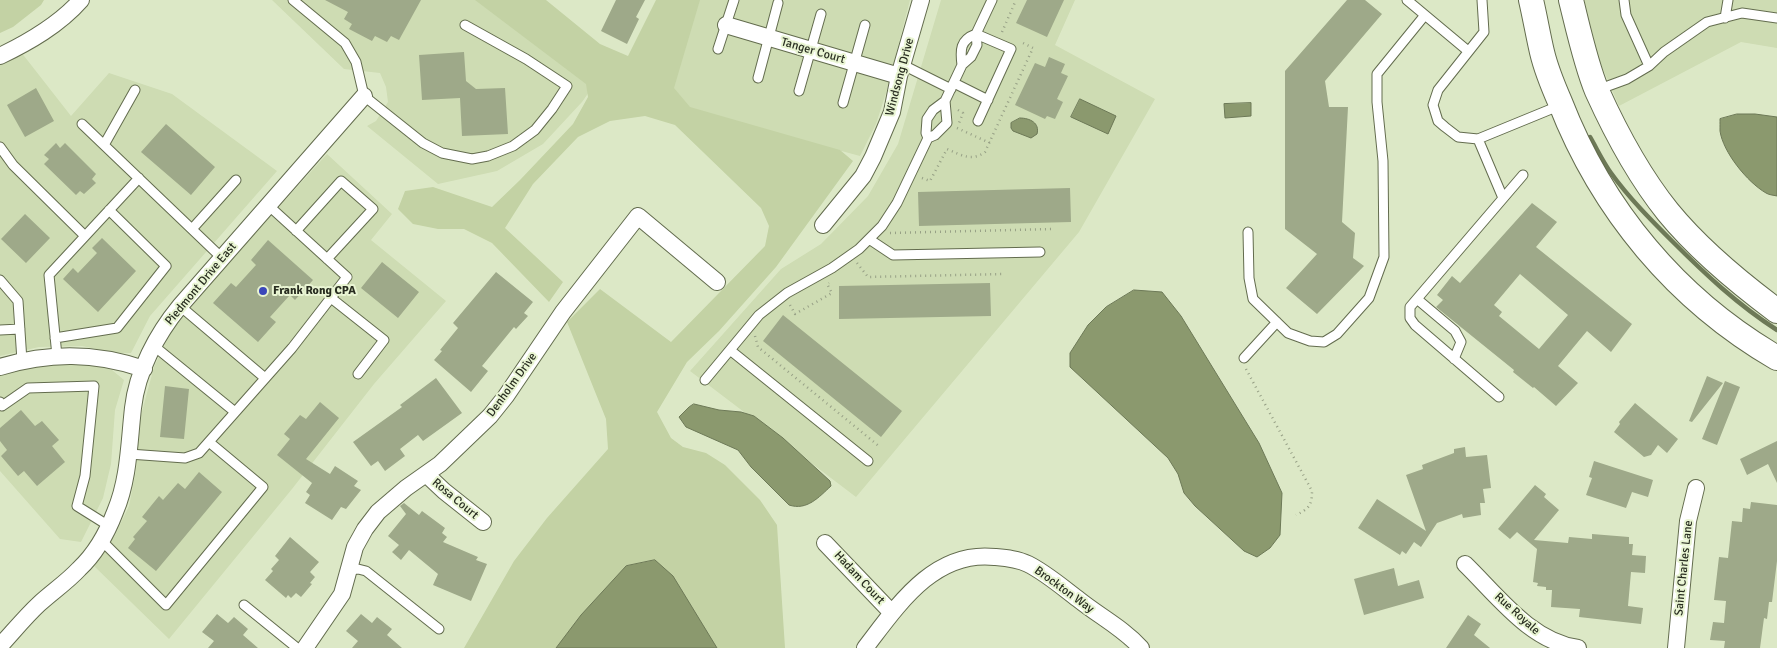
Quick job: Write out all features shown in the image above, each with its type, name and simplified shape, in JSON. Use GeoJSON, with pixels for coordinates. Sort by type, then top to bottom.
{"type":"FeatureCollection","features":[{"type":"Feature","properties":{"kind":"street"},"geometry":{"type":"LineString","coordinates":[[0,56],[30,41],[59,20],[81,0]]}},
{"type":"Feature","properties":{"kind":"street","name":"Windsong Drive"},"geometry":{"type":"LineString","coordinates":[[823,226],[863,176],[873,157],[892,112],[901,70],[921,0]]}},
{"type":"Feature","properties":{"kind":"street"},"geometry":{"type":"LineString","coordinates":[[1531,0],[1542,52],[1561,105],[1586,161],[1620,217],[1675,280],[1717,318],[1751,343],[1777,358]]}},
{"type":"Feature","properties":{"kind":"street"},"geometry":{"type":"LineString","coordinates":[[1571,0],[1597,90],[1630,157],[1668,212],[1702,248],[1746,288],[1777,311]]}},
{"type":"Feature","properties":{"kind":"street","name":"Tanger Court"},"geometry":{"type":"LineString","coordinates":[[726,25],[855,63],[901,70]]}},
{"type":"Feature","properties":{"kind":"street"},"geometry":{"type":"LineString","coordinates":[[1561,105],[1597,90]]}},
{"type":"Feature","properties":{"kind":"street","name":"Piedmont Drive East"},"geometry":{"type":"LineString","coordinates":[[0,646],[38,606],[79,569],[105,533],[123,490],[129,454],[133,406],[144,369],[164,328],[180,306],[364,96]]}},
{"type":"Feature","properties":{"kind":"street","name":"Denholm Drive"},"geometry":{"type":"LineString","coordinates":[[304,648],[342,594],[356,547],[365,529],[378,512],[406,488],[440,464],[490,416],[506,396],[563,312],[638,216],[717,282]]}},
{"type":"Feature","properties":{"kind":"street"},"geometry":{"type":"LineString","coordinates":[[0,367],[22,361],[65,355],[94,356],[144,369]]}},
{"type":"Feature","properties":{"kind":"street","name":"Rosa Court"},"geometry":{"type":"LineString","coordinates":[[427,475],[483,522]]}},
{"type":"Feature","properties":{"kind":"street","name":"Saint Charles Lane"},"geometry":{"type":"LineString","coordinates":[[1676,648],[1688,521],[1696,488]]}},
{"type":"Feature","properties":{"kind":"street","name":"Hadam Court"},"geometry":{"type":"LineString","coordinates":[[826,543],[892,613]]}},
{"type":"Feature","properties":{"kind":"street","name":"Brockton Way"},"geometry":{"type":"LineString","coordinates":[[865,648],[892,613],[931,573],[947,564],[983,555],[1010,558],[1044,573],[1089,608],[1130,636],[1141,648]]}},
{"type":"Feature","properties":{"kind":"street","name":"Rue Royale"},"geometry":{"type":"LineString","coordinates":[[1465,564],[1540,635],[1553,642],[1578,648]]}},
{"type":"Feature","properties":{"kind":"lane"},"geometry":{"type":"LineString","coordinates":[[293,0],[305,4],[345,43],[356,62],[364,96],[423,143],[442,153],[472,159],[488,156],[513,146],[535,130],[567,86],[526,59],[465,25]]}},
{"type":"Feature","properties":{"kind":"lane"},"geometry":{"type":"LineString","coordinates":[[718,49],[734,0]]}},
{"type":"Feature","properties":{"kind":"lane"},"geometry":{"type":"LineString","coordinates":[[705,380],[759,315],[786,293],[832,268],[859,249],[882,226],[897,203],[928,138],[935,135],[946,123],[946,101],[962,65],[971,57],[977,45],[976,34],[992,0]]}},
{"type":"Feature","properties":{"kind":"lane"},"geometry":{"type":"LineString","coordinates":[[1407,0],[1468,51]]}},
{"type":"Feature","properties":{"kind":"lane"},"geometry":{"type":"LineString","coordinates":[[1482,0],[1484,32],[1438,90],[1433,105],[1438,120],[1458,137],[1478,139],[1561,105]]}},
{"type":"Feature","properties":{"kind":"lane"},"geometry":{"type":"LineString","coordinates":[[1624,0],[1626,15],[1649,66]]}},
{"type":"Feature","properties":{"kind":"lane"},"geometry":{"type":"LineString","coordinates":[[1725,18],[1728,0]]}},
{"type":"Feature","properties":{"kind":"lane"},"geometry":{"type":"LineString","coordinates":[[758,78],[778,3]]}},
{"type":"Feature","properties":{"kind":"lane"},"geometry":{"type":"LineString","coordinates":[[1597,90],[1626,79],[1649,66],[1664,52],[1707,22],[1742,13],[1777,18]]}},
{"type":"Feature","properties":{"kind":"lane"},"geometry":{"type":"LineString","coordinates":[[799,91],[820,14]]}},
{"type":"Feature","properties":{"kind":"lane"},"geometry":{"type":"LineString","coordinates":[[1248,232],[1249,278],[1253,299],[1288,333],[1310,341],[1324,342],[1337,334],[1369,298],[1384,257],[1383,161],[1377,102],[1377,74],[1425,15]]}},
{"type":"Feature","properties":{"kind":"lane"},"geometry":{"type":"LineString","coordinates":[[843,102],[865,25]]}},
{"type":"Feature","properties":{"kind":"lane"},"geometry":{"type":"LineString","coordinates":[[976,34],[1011,49],[978,121]]}},
{"type":"Feature","properties":{"kind":"lane"},"geometry":{"type":"LineString","coordinates":[[901,70],[988,100]]}},
{"type":"Feature","properties":{"kind":"lane"},"geometry":{"type":"LineString","coordinates":[[104,145],[135,90]]}},
{"type":"Feature","properties":{"kind":"lane"},"geometry":{"type":"LineString","coordinates":[[928,138],[926,120],[932,110],[946,101]]}},
{"type":"Feature","properties":{"kind":"lane"},"geometry":{"type":"LineString","coordinates":[[82,124],[222,258]]}},
{"type":"Feature","properties":{"kind":"lane"},"geometry":{"type":"LineString","coordinates":[[1478,139],[1503,198]]}},
{"type":"Feature","properties":{"kind":"lane"},"geometry":{"type":"LineString","coordinates":[[0,147],[13,165],[85,236]]}},
{"type":"Feature","properties":{"kind":"lane"},"geometry":{"type":"LineString","coordinates":[[1499,397],[1415,325],[1410,318],[1410,307],[1523,175]]}},
{"type":"Feature","properties":{"kind":"lane"},"geometry":{"type":"LineString","coordinates":[[58,356],[48,275],[139,178]]}},
{"type":"Feature","properties":{"kind":"lane"},"geometry":{"type":"LineString","coordinates":[[192,230],[236,180]]}},
{"type":"Feature","properties":{"kind":"lane"},"geometry":{"type":"LineString","coordinates":[[296,231],[341,181],[373,209],[327,259]]}},
{"type":"Feature","properties":{"kind":"lane"},"geometry":{"type":"LineString","coordinates":[[129,454],[185,458],[199,453],[292,348],[347,277],[268,205]]}},
{"type":"Feature","properties":{"kind":"lane"},"geometry":{"type":"LineString","coordinates":[[56,338],[117,328],[166,266],[109,210]]}},
{"type":"Feature","properties":{"kind":"lane"},"geometry":{"type":"LineString","coordinates":[[870,239],[893,256],[1040,252]]}},
{"type":"Feature","properties":{"kind":"lane"},"geometry":{"type":"LineString","coordinates":[[0,280],[18,301],[22,361]]}},
{"type":"Feature","properties":{"kind":"lane"},"geometry":{"type":"LineString","coordinates":[[331,298],[384,340],[358,374]]}},
{"type":"Feature","properties":{"kind":"lane"},"geometry":{"type":"LineString","coordinates":[[1417,299],[1456,331],[1460,342],[1454,359]]}},
{"type":"Feature","properties":{"kind":"lane"},"geometry":{"type":"LineString","coordinates":[[180,306],[266,378]]}},
{"type":"Feature","properties":{"kind":"lane"},"geometry":{"type":"LineString","coordinates":[[1244,358],[1277,322]]}},
{"type":"Feature","properties":{"kind":"lane"},"geometry":{"type":"LineString","coordinates":[[0,330],[20,329]]}},
{"type":"Feature","properties":{"kind":"lane"},"geometry":{"type":"LineString","coordinates":[[154,346],[235,412]]}},
{"type":"Feature","properties":{"kind":"lane"},"geometry":{"type":"LineString","coordinates":[[730,350],[868,461]]}},
{"type":"Feature","properties":{"kind":"lane"},"geometry":{"type":"LineString","coordinates":[[0,402],[2,406],[28,388],[94,386],[85,476],[76,506],[105,533],[166,605],[263,487],[208,442]]}},
{"type":"Feature","properties":{"kind":"lane"},"geometry":{"type":"LineString","coordinates":[[350,570],[366,571],[439,629]]}},
{"type":"Feature","properties":{"kind":"lane"},"geometry":{"type":"LineString","coordinates":[[244,604],[297,648]]}},
{"type":"Feature","properties":{"kind":"path"},"geometry":{"type":"LineString","coordinates":[[1001,33],[1016,0]]}},
{"type":"Feature","properties":{"kind":"path"},"geometry":{"type":"LineString","coordinates":[[996,31],[1009,37]]}},
{"type":"Feature","properties":{"kind":"path"},"geometry":{"type":"LineString","coordinates":[[919,185],[922,178],[930,181],[947,148],[966,157],[974,158],[985,152],[1033,48],[1017,40]]}},
{"type":"Feature","properties":{"kind":"path"},"geometry":{"type":"LineString","coordinates":[[893,228],[888,234],[1052,229]]}},
{"type":"Feature","properties":{"kind":"path"},"geometry":{"type":"LineString","coordinates":[[862,260],[857,263],[868,277],[1006,274]]}},
{"type":"Feature","properties":{"kind":"path"},"geometry":{"type":"LineString","coordinates":[[789,304],[795,314],[832,293],[827,284],[835,279]]}},
{"type":"Feature","properties":{"kind":"path"},"geometry":{"type":"LineString","coordinates":[[754,334],[758,347],[880,447]]}},
{"type":"Feature","properties":{"kind":"path"},"geometry":{"type":"LineString","coordinates":[[1244,358],[1243,365],[1312,491],[1312,503],[1307,510],[1296,516]]}},
{"type":"Feature","properties":{"kind":"shaded area"},"geometry":{"type":"Polygon","coordinates":[[[0,0],[44,0],[41,5],[13,27],[0,33],[0,0]]]}},
{"type":"Feature","properties":{"kind":"shaded area"},"geometry":{"type":"Polygon","coordinates":[[[272,0],[494,0],[594,85],[582,102],[543,144],[497,171],[438,184],[367,126],[376,121],[388,102],[386,87],[380,73],[344,69],[272,0]]]}},
{"type":"Feature","properties":{"kind":"shaded area"},"geometry":{"type":"Polygon","coordinates":[[[475,0],[546,0],[600,44],[628,56],[656,0],[700,0],[674,88],[690,107],[840,150],[853,161],[776,267],[719,331],[687,362],[657,412],[671,438],[683,447],[706,453],[725,465],[760,500],[777,525],[785,648],[464,648],[514,561],[547,518],[608,449],[606,419],[567,322],[600,289],[671,342],[765,246],[769,226],[761,208],[675,125],[645,116],[610,121],[578,137],[533,184],[505,228],[563,282],[549,302],[492,243],[464,229],[438,229],[413,224],[398,209],[405,191],[433,187],[492,207],[573,124],[588,97],[586,84],[475,0]]]}},
{"type":"Feature","properties":{"kind":"shaded area"},"geometry":{"type":"Polygon","coordinates":[[[695,0],[910,0],[886,93],[876,124],[860,156],[660,102],[695,0]]]}},
{"type":"Feature","properties":{"kind":"shaded area"},"geometry":{"type":"Polygon","coordinates":[[[941,0],[1075,0],[1055,45],[1155,99],[1079,232],[856,497],[690,371],[781,269],[821,244],[868,196],[898,144],[941,0]]]}},
{"type":"Feature","properties":{"kind":"shaded area"},"geometry":{"type":"Polygon","coordinates":[[[1584,0],[1777,0],[1777,48],[1741,42],[1619,106],[1599,60],[1584,0]]]}},
{"type":"Feature","properties":{"kind":"shaded area"},"geometry":{"type":"Polygon","coordinates":[[[21,52],[71,116],[109,73],[172,94],[277,171],[150,316],[131,353],[116,353],[82,346],[39,347],[0,356],[0,64],[21,52]]]}},
{"type":"Feature","properties":{"kind":"shaded area"},"geometry":{"type":"Polygon","coordinates":[[[1080,99],[1116,116],[1108,134],[1071,117],[1080,99]]]}},
{"type":"Feature","properties":{"kind":"shaded area"},"geometry":{"type":"Polygon","coordinates":[[[1251,103],[1251,116],[1225,118],[1224,104],[1251,103]]]}},
{"type":"Feature","properties":{"kind":"shaded area"},"geometry":{"type":"Polygon","coordinates":[[[1737,114],[1777,117],[1777,196],[1767,194],[1751,182],[1737,166],[1726,148],[1720,131],[1720,119],[1737,114]]]}},
{"type":"Feature","properties":{"kind":"shaded area"},"geometry":{"type":"Polygon","coordinates":[[[1020,118],[1027,119],[1036,124],[1037,134],[1031,138],[1013,131],[1011,123],[1020,118]]]}},
{"type":"Feature","properties":{"kind":"shaded area"},"geometry":{"type":"Polygon","coordinates":[[[327,154],[392,214],[371,240],[446,301],[374,384],[292,489],[169,639],[94,566],[116,533],[129,506],[136,471],[140,419],[154,367],[171,332],[201,293],[327,154]]]}},
{"type":"Feature","properties":{"kind":"shaded area"},"geometry":{"type":"Polygon","coordinates":[[[1134,290],[1162,292],[1181,316],[1259,443],[1282,493],[1280,535],[1270,548],[1257,557],[1244,551],[1195,506],[1184,493],[1178,474],[1168,458],[1070,367],[1070,353],[1088,325],[1106,307],[1134,290]]]}},
{"type":"Feature","properties":{"kind":"shaded area"},"geometry":{"type":"Polygon","coordinates":[[[46,364],[91,364],[112,370],[124,380],[115,410],[111,464],[103,498],[81,542],[60,539],[0,471],[0,376],[46,364]]]}},
{"type":"Feature","properties":{"kind":"shaded area"},"geometry":{"type":"Polygon","coordinates":[[[694,404],[754,416],[783,438],[830,481],[831,486],[807,505],[789,505],[751,467],[738,450],[686,427],[679,417],[694,404]]]}},
{"type":"Feature","properties":{"kind":"shaded area"},"geometry":{"type":"Polygon","coordinates":[[[655,560],[673,576],[717,648],[556,648],[581,615],[626,566],[655,560]]]}},
{"type":"Feature","properties":{"kind":"building"},"geometry":{"type":"Polygon","coordinates":[[[325,0],[421,0],[399,40],[391,36],[387,42],[375,36],[372,41],[349,29],[352,24],[344,19],[348,12],[325,0]]]}},
{"type":"Feature","properties":{"kind":"building"},"geometry":{"type":"Polygon","coordinates":[[[616,0],[645,0],[636,17],[639,19],[627,44],[601,31],[616,0]]]}},
{"type":"Feature","properties":{"kind":"building"},"geometry":{"type":"Polygon","coordinates":[[[1027,0],[1064,0],[1047,37],[1016,23],[1027,0]]]}},
{"type":"Feature","properties":{"kind":"building"},"geometry":{"type":"Polygon","coordinates":[[[1347,0],[1365,0],[1382,14],[1325,81],[1329,107],[1348,107],[1342,222],[1355,233],[1353,258],[1364,266],[1317,314],[1286,288],[1317,254],[1285,229],[1285,71],[1347,0]]]}},
{"type":"Feature","properties":{"kind":"building"},"geometry":{"type":"Polygon","coordinates":[[[464,52],[466,81],[476,89],[505,88],[508,134],[462,136],[460,98],[422,100],[419,55],[464,52]]]}},
{"type":"Feature","properties":{"kind":"building"},"geometry":{"type":"Polygon","coordinates":[[[1049,57],[1065,64],[1061,73],[1068,76],[1057,99],[1063,102],[1055,119],[1047,116],[1045,119],[1015,105],[1035,63],[1045,67],[1049,57]]]}},
{"type":"Feature","properties":{"kind":"building"},"geometry":{"type":"Polygon","coordinates":[[[36,88],[54,121],[25,137],[7,105],[36,88]]]}},
{"type":"Feature","properties":{"kind":"building"},"geometry":{"type":"Polygon","coordinates":[[[166,124],[215,167],[191,195],[141,152],[166,124]]]}},
{"type":"Feature","properties":{"kind":"building"},"geometry":{"type":"Polygon","coordinates":[[[56,143],[60,148],[65,143],[96,174],[92,179],[96,183],[84,194],[80,191],[76,195],[44,164],[49,159],[44,155],[56,143]]]}},
{"type":"Feature","properties":{"kind":"building"},"geometry":{"type":"Polygon","coordinates":[[[1070,188],[1071,222],[919,226],[918,192],[1070,188]]]}},
{"type":"Feature","properties":{"kind":"building"},"geometry":{"type":"Polygon","coordinates":[[[1532,203],[1557,222],[1536,247],[1632,324],[1611,352],[1587,331],[1558,366],[1578,383],[1556,406],[1436,307],[1443,300],[1437,295],[1452,276],[1460,283],[1532,203]],[[1520,274],[1494,305],[1502,312],[1499,316],[1539,349],[1568,315],[1520,274]]]}},
{"type":"Feature","properties":{"kind":"building"},"geometry":{"type":"Polygon","coordinates":[[[25,214],[50,238],[26,263],[1,239],[25,214]]]}},
{"type":"Feature","properties":{"kind":"building"},"geometry":{"type":"Polygon","coordinates":[[[102,238],[136,271],[98,312],[63,279],[73,268],[78,273],[97,253],[92,248],[102,238]]]}},
{"type":"Feature","properties":{"kind":"building","name":"Frank Rong CPA"},"geometry":{"type":"Polygon","coordinates":[[[268,240],[313,280],[295,300],[290,295],[270,317],[276,322],[258,342],[213,303],[231,283],[236,287],[256,265],[251,260],[268,240]]]}},
{"type":"Feature","properties":{"kind":"building"},"geometry":{"type":"Polygon","coordinates":[[[382,262],[419,292],[398,318],[361,288],[382,262]]]}},
{"type":"Feature","properties":{"kind":"building"},"geometry":{"type":"Polygon","coordinates":[[[496,272],[533,302],[524,313],[528,316],[516,329],[514,327],[482,366],[488,371],[471,392],[434,360],[458,328],[453,323],[496,272]]]}},
{"type":"Feature","properties":{"kind":"building"},"geometry":{"type":"Polygon","coordinates":[[[990,283],[991,316],[839,319],[839,286],[990,283]]]}},
{"type":"Feature","properties":{"kind":"building"},"geometry":{"type":"Polygon","coordinates":[[[783,315],[902,411],[881,437],[763,341],[783,315]]]}},
{"type":"Feature","properties":{"kind":"building"},"geometry":{"type":"Polygon","coordinates":[[[1707,376],[1723,383],[1692,422],[1689,421],[1707,376]]]}},
{"type":"Feature","properties":{"kind":"building"},"geometry":{"type":"Polygon","coordinates":[[[436,378],[462,413],[423,441],[418,435],[400,449],[405,456],[385,471],[378,461],[371,466],[353,442],[402,407],[400,405],[436,378]]]}},
{"type":"Feature","properties":{"kind":"building"},"geometry":{"type":"Polygon","coordinates":[[[1725,381],[1740,387],[1717,445],[1702,439],[1725,381]]]}},
{"type":"Feature","properties":{"kind":"building"},"geometry":{"type":"Polygon","coordinates":[[[165,386],[189,389],[184,439],[160,437],[165,386]]]}},
{"type":"Feature","properties":{"kind":"building"},"geometry":{"type":"Polygon","coordinates":[[[320,402],[339,418],[306,459],[330,474],[335,466],[358,481],[354,486],[361,490],[346,509],[341,507],[332,520],[305,503],[310,495],[306,492],[312,483],[277,455],[290,439],[284,434],[300,415],[306,419],[320,402]]]}},
{"type":"Feature","properties":{"kind":"building"},"geometry":{"type":"Polygon","coordinates":[[[1635,403],[1678,439],[1667,453],[1658,445],[1651,455],[1644,457],[1614,432],[1620,424],[1619,422],[1635,403]]]}},
{"type":"Feature","properties":{"kind":"building"},"geometry":{"type":"Polygon","coordinates":[[[21,410],[35,426],[42,421],[59,440],[52,446],[65,462],[37,486],[24,471],[18,476],[1,456],[7,450],[0,441],[0,428],[21,410]]]}},
{"type":"Feature","properties":{"kind":"building"},"geometry":{"type":"Polygon","coordinates":[[[1777,441],[1777,483],[1768,464],[1747,475],[1740,459],[1777,441]]]}},
{"type":"Feature","properties":{"kind":"building"},"geometry":{"type":"Polygon","coordinates":[[[1465,447],[1466,457],[1487,455],[1491,488],[1483,489],[1485,503],[1480,503],[1481,515],[1463,518],[1462,514],[1437,523],[1421,547],[1414,542],[1406,554],[1402,551],[1400,555],[1358,528],[1377,499],[1426,531],[1406,475],[1423,469],[1422,465],[1454,453],[1454,449],[1465,447]]]}},
{"type":"Feature","properties":{"kind":"building"},"geometry":{"type":"Polygon","coordinates":[[[1594,461],[1653,480],[1648,497],[1632,492],[1626,508],[1586,495],[1592,478],[1589,477],[1594,461]]]}},
{"type":"Feature","properties":{"kind":"building"},"geometry":{"type":"Polygon","coordinates":[[[199,472],[222,492],[156,571],[128,548],[135,539],[133,537],[147,521],[142,517],[159,496],[163,500],[178,483],[185,489],[199,472]]]}},
{"type":"Feature","properties":{"kind":"building"},"geometry":{"type":"Polygon","coordinates":[[[1535,485],[1546,494],[1544,497],[1559,510],[1534,540],[1568,543],[1569,537],[1592,539],[1592,534],[1629,537],[1629,544],[1633,544],[1632,555],[1646,556],[1645,573],[1631,572],[1628,606],[1643,608],[1641,624],[1579,617],[1580,609],[1551,607],[1552,590],[1546,590],[1546,587],[1537,586],[1538,583],[1533,582],[1537,549],[1517,532],[1510,539],[1498,529],[1535,485]]]}},
{"type":"Feature","properties":{"kind":"building"},"geometry":{"type":"Polygon","coordinates":[[[1751,502],[1777,505],[1777,561],[1772,602],[1769,602],[1767,619],[1764,618],[1760,648],[1724,648],[1725,641],[1710,640],[1713,622],[1724,623],[1726,601],[1714,600],[1719,557],[1728,558],[1732,521],[1742,522],[1743,508],[1750,509],[1751,502]]]}},
{"type":"Feature","properties":{"kind":"building"},"geometry":{"type":"Polygon","coordinates":[[[404,503],[419,515],[422,511],[445,528],[442,533],[447,537],[443,542],[478,557],[476,560],[487,564],[471,601],[433,585],[438,574],[409,550],[401,560],[392,552],[399,545],[388,536],[406,514],[400,506],[404,503]]]}},
{"type":"Feature","properties":{"kind":"building"},"geometry":{"type":"Polygon","coordinates":[[[290,537],[319,562],[310,572],[315,577],[310,583],[312,584],[301,597],[296,593],[291,598],[288,595],[286,598],[265,580],[279,560],[275,556],[290,537]]]}},
{"type":"Feature","properties":{"kind":"building"},"geometry":{"type":"Polygon","coordinates":[[[1394,568],[1398,586],[1419,580],[1424,598],[1364,615],[1354,579],[1394,568]]]}},
{"type":"Feature","properties":{"kind":"building"},"geometry":{"type":"Polygon","coordinates":[[[217,614],[228,623],[234,617],[248,629],[243,635],[258,648],[208,648],[214,641],[202,632],[217,614]]]}},
{"type":"Feature","properties":{"kind":"building"},"geometry":{"type":"Polygon","coordinates":[[[361,614],[372,623],[377,617],[392,629],[387,635],[402,648],[352,648],[358,641],[346,631],[361,614]]]}},
{"type":"Feature","properties":{"kind":"building"},"geometry":{"type":"Polygon","coordinates":[[[1468,615],[1481,624],[1474,635],[1490,648],[1446,648],[1468,615]]]}},
{"type":"Feature","properties":{"kind":"waterway"},"geometry":{"type":"LineString","coordinates":[[1590,137],[1605,164],[1618,182],[1656,225],[1722,288],[1777,330]]}},
{"type":"Feature","properties":{"kind":"place","name":"Frank Rong CPA"},"geometry":{"type":"Point","coordinates":[263,291]}}]}
